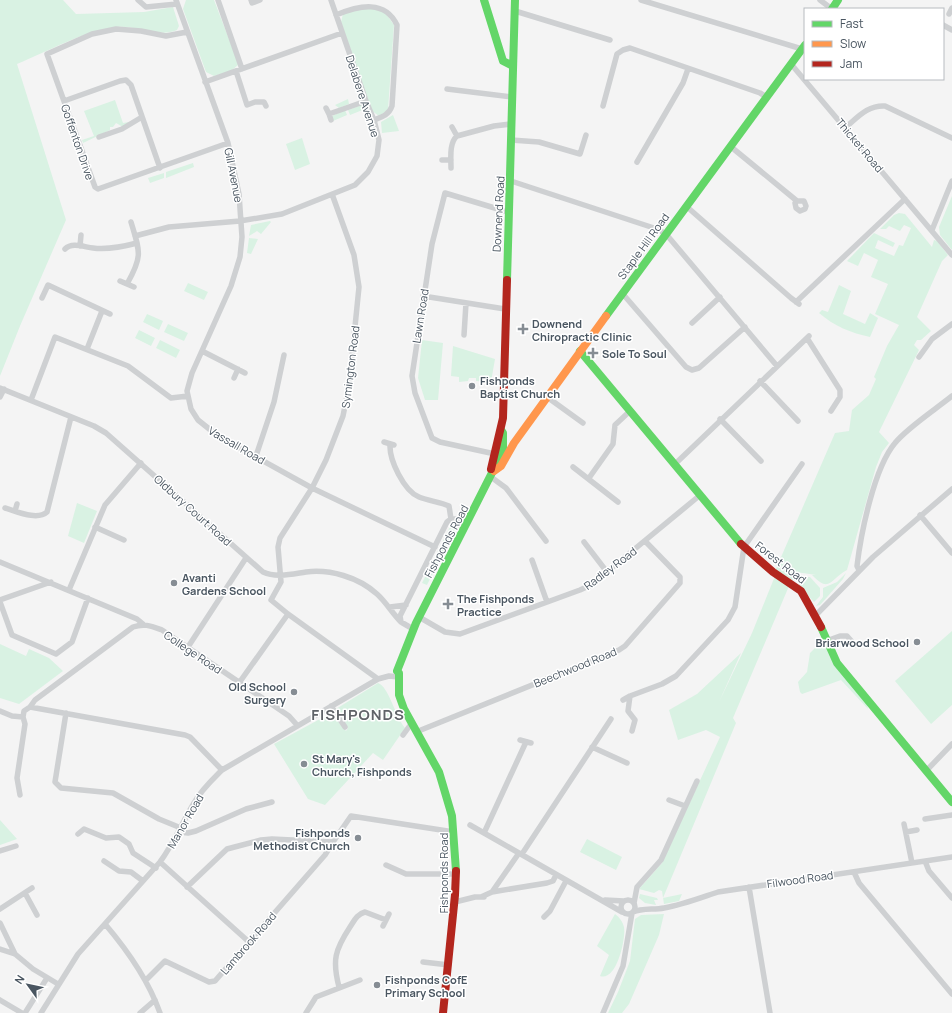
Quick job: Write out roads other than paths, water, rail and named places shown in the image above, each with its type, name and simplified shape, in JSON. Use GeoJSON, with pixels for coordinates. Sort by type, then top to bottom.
{"type":"FeatureCollection","features":[{"type":"Feature","properties":{"kind":"main road"},"geometry":{"type":"LineString","coordinates":[[484,0],[503,61],[513,66]]}},
{"type":"Feature","properties":{"kind":"main road","name":"Downend Road"},"geometry":{"type":"LineString","coordinates":[[495,454],[501,430],[508,212],[511,181],[515,0]]}},
{"type":"Feature","properties":{"kind":"main road","name":"Staple Hill Road"},"geometry":{"type":"LineString","coordinates":[[492,474],[501,466],[514,443],[580,351],[803,47]]}},
{"type":"Feature","properties":{"kind":"main road","name":"Forest Road"},"geometry":{"type":"LineString","coordinates":[[580,351],[699,496],[744,547],[787,583],[798,588],[816,615],[829,640],[837,663],[952,802]]}},
{"type":"Feature","properties":{"kind":"main road","name":"Downend Road"},"geometry":{"type":"LineString","coordinates":[[501,430],[503,434],[503,451]]}},
{"type":"Feature","properties":{"kind":"main road","name":"Staple Hill Road"},"geometry":{"type":"LineString","coordinates":[[503,451],[514,443]]}},
{"type":"Feature","properties":{"kind":"main road","name":"Fishponds Road"},"geometry":{"type":"LineString","coordinates":[[443,1013],[455,902],[454,832],[450,805],[439,772],[411,724],[399,695],[398,664],[401,662],[413,629],[503,451]]}},
{"type":"Feature","properties":{"kind":"main road","name":"Fishponds Road"},"geometry":{"type":"LineString","coordinates":[[492,474],[491,467],[495,454]]}},
{"type":"Feature","properties":{"kind":"street"},"geometry":{"type":"LineString","coordinates":[[138,0],[146,7],[176,2]]}},
{"type":"Feature","properties":{"kind":"street"},"geometry":{"type":"LineString","coordinates":[[218,0],[242,69]]}},
{"type":"Feature","properties":{"kind":"street"},"geometry":{"type":"LineString","coordinates":[[251,0],[252,3],[260,0]]}},
{"type":"Feature","properties":{"kind":"street","name":"Delabere Avenue"},"geometry":{"type":"LineString","coordinates":[[135,236],[169,227],[240,221],[282,214],[355,185],[365,176],[374,164],[379,140],[374,120],[331,0]]}},
{"type":"Feature","properties":{"kind":"street"},"geometry":{"type":"LineString","coordinates":[[641,0],[803,47]]}},
{"type":"Feature","properties":{"kind":"street"},"geometry":{"type":"LineString","coordinates":[[820,0],[831,8]]}},
{"type":"Feature","properties":{"kind":"street","name":"Gill Avenue"},"geometry":{"type":"LineString","coordinates":[[176,2],[228,143],[240,194],[240,221],[242,237],[240,257],[232,286],[192,372],[188,396]]}},
{"type":"Feature","properties":{"kind":"street"},"geometry":{"type":"LineString","coordinates":[[336,15],[362,5],[374,4],[388,9],[397,25],[392,106],[390,111],[385,116],[374,120]]}},
{"type":"Feature","properties":{"kind":"street"},"geometry":{"type":"LineString","coordinates":[[949,14],[952,8]]}},
{"type":"Feature","properties":{"kind":"street"},"geometry":{"type":"LineString","coordinates":[[515,11],[610,40]]}},
{"type":"Feature","properties":{"kind":"street","name":"Goffenton Drive"},"geometry":{"type":"LineString","coordinates":[[187,32],[166,36],[141,30],[116,29],[92,34],[45,54],[64,101],[95,187],[98,189],[228,143]]}},
{"type":"Feature","properties":{"kind":"street"},"geometry":{"type":"LineString","coordinates":[[205,82],[342,33]]}},
{"type":"Feature","properties":{"kind":"street"},"geometry":{"type":"LineString","coordinates":[[602,106],[612,82],[617,54],[630,48],[760,93],[766,97]]}},
{"type":"Feature","properties":{"kind":"street","name":"Thicket Road"},"geometry":{"type":"LineString","coordinates":[[791,64],[804,79]]}},
{"type":"Feature","properties":{"kind":"street"},"geometry":{"type":"LineString","coordinates":[[637,162],[683,83],[688,69]]}},
{"type":"Feature","properties":{"kind":"street"},"geometry":{"type":"LineString","coordinates":[[236,71],[248,105],[264,102],[266,106]]}},
{"type":"Feature","properties":{"kind":"street"},"geometry":{"type":"LineString","coordinates":[[64,101],[126,80],[131,85],[160,168]]}},
{"type":"Feature","properties":{"kind":"street","name":"Thicket Road"},"geometry":{"type":"LineString","coordinates":[[805,80],[846,127],[951,254]]}},
{"type":"Feature","properties":{"kind":"street"},"geometry":{"type":"LineString","coordinates":[[447,89],[512,97]]}},
{"type":"Feature","properties":{"kind":"street"},"geometry":{"type":"LineString","coordinates":[[331,120],[328,111],[366,101]]}},
{"type":"Feature","properties":{"kind":"street"},"geometry":{"type":"LineString","coordinates":[[846,127],[870,108],[881,106],[893,109],[952,138]]}},
{"type":"Feature","properties":{"kind":"street"},"geometry":{"type":"LineString","coordinates":[[99,137],[122,129],[142,117]]}},
{"type":"Feature","properties":{"kind":"street"},"geometry":{"type":"LineString","coordinates":[[452,168],[451,160],[453,141],[458,136],[494,126],[512,124]]}},
{"type":"Feature","properties":{"kind":"street"},"geometry":{"type":"LineString","coordinates":[[452,127],[458,136]]}},
{"type":"Feature","properties":{"kind":"street"},"geometry":{"type":"LineString","coordinates":[[511,140],[540,142],[580,154],[586,135]]}},
{"type":"Feature","properties":{"kind":"street"},"geometry":{"type":"LineString","coordinates":[[730,146],[797,200]]}},
{"type":"Feature","properties":{"kind":"street"},"geometry":{"type":"LineString","coordinates":[[442,160],[451,160]]}},
{"type":"Feature","properties":{"kind":"street"},"geometry":{"type":"LineString","coordinates":[[511,181],[657,229],[666,234],[777,366]]}},
{"type":"Feature","properties":{"kind":"street"},"geometry":{"type":"LineString","coordinates":[[932,231],[952,181]]}},
{"type":"Feature","properties":{"kind":"street","name":"Lawn Road"},"geometry":{"type":"LineString","coordinates":[[495,454],[440,442],[432,438],[415,393],[412,376],[432,244],[445,193],[508,212]]}},
{"type":"Feature","properties":{"kind":"street","name":"Symington Road"},"geometry":{"type":"LineString","coordinates":[[281,575],[278,547],[280,538],[312,488],[335,440],[344,416],[349,386],[359,287],[354,255],[332,194]]}},
{"type":"Feature","properties":{"kind":"street"},"geometry":{"type":"LineString","coordinates":[[686,206],[798,303],[905,199]]}},
{"type":"Feature","properties":{"kind":"street"},"geometry":{"type":"LineString","coordinates":[[128,284],[139,259],[137,243],[131,222]]}},
{"type":"Feature","properties":{"kind":"street"},"geometry":{"type":"LineString","coordinates":[[80,246],[81,235]]}},
{"type":"Feature","properties":{"kind":"street"},"geometry":{"type":"LineString","coordinates":[[65,249],[68,246],[116,248],[137,243]]}},
{"type":"Feature","properties":{"kind":"street"},"geometry":{"type":"LineString","coordinates":[[120,281],[134,287]]}},
{"type":"Feature","properties":{"kind":"street"},"geometry":{"type":"LineString","coordinates":[[42,298],[48,284],[110,314]]}},
{"type":"Feature","properties":{"kind":"street"},"geometry":{"type":"LineString","coordinates":[[622,293],[686,367],[692,370],[699,368],[745,327]]}},
{"type":"Feature","properties":{"kind":"street"},"geometry":{"type":"LineString","coordinates":[[423,296],[505,310]]}},
{"type":"Feature","properties":{"kind":"street"},"geometry":{"type":"LineString","coordinates":[[692,323],[720,298]]}},
{"type":"Feature","properties":{"kind":"street"},"geometry":{"type":"LineString","coordinates":[[464,335],[466,303]]}},
{"type":"Feature","properties":{"kind":"street"},"geometry":{"type":"LineString","coordinates":[[87,349],[102,311]]}},
{"type":"Feature","properties":{"kind":"street"},"geometry":{"type":"LineString","coordinates":[[920,357],[932,339],[952,324]]}},
{"type":"Feature","properties":{"kind":"street"},"geometry":{"type":"LineString","coordinates":[[31,400],[55,337],[132,369],[171,398],[188,396]]}},
{"type":"Feature","properties":{"kind":"street"},"geometry":{"type":"LineString","coordinates":[[674,465],[720,419],[808,337],[840,390],[840,397],[831,412]]}},
{"type":"Feature","properties":{"kind":"street"},"geometry":{"type":"LineString","coordinates":[[202,351],[245,372]]}},
{"type":"Feature","properties":{"kind":"street"},"geometry":{"type":"LineString","coordinates":[[256,456],[274,402],[284,355]]}},
{"type":"Feature","properties":{"kind":"street"},"geometry":{"type":"LineString","coordinates":[[234,378],[238,369]]}},
{"type":"Feature","properties":{"kind":"street"},"geometry":{"type":"LineString","coordinates":[[760,381],[798,421]]}},
{"type":"Feature","properties":{"kind":"street"},"geometry":{"type":"LineString","coordinates":[[0,397],[2,389]]}},
{"type":"Feature","properties":{"kind":"street","name":"Oldbury Court Road"},"geometry":{"type":"LineString","coordinates":[[2,389],[103,431],[141,463],[246,558],[266,573],[281,575],[314,571],[340,574],[364,584],[377,594],[390,607],[401,622]]}},
{"type":"Feature","properties":{"kind":"street","name":"Vassall Road"},"geometry":{"type":"LineString","coordinates":[[188,396],[191,409],[198,420],[208,428],[312,488],[435,547]]}},
{"type":"Feature","properties":{"kind":"street"},"geometry":{"type":"LineString","coordinates":[[859,570],[857,566],[860,538],[880,469],[886,455],[896,442],[952,396]]}},
{"type":"Feature","properties":{"kind":"street"},"geometry":{"type":"LineString","coordinates":[[547,397],[583,423]]}},
{"type":"Feature","properties":{"kind":"street"},"geometry":{"type":"LineString","coordinates":[[589,478],[613,444],[615,425],[630,411]]}},
{"type":"Feature","properties":{"kind":"street"},"geometry":{"type":"LineString","coordinates":[[5,508],[36,516],[44,515],[47,512],[71,417]]}},
{"type":"Feature","properties":{"kind":"street"},"geometry":{"type":"LineString","coordinates":[[720,419],[761,462]]}},
{"type":"Feature","properties":{"kind":"street"},"geometry":{"type":"LineString","coordinates":[[390,444],[392,460],[407,488],[419,497],[449,506],[450,519],[400,616],[401,622],[413,629]]}},
{"type":"Feature","properties":{"kind":"street"},"geometry":{"type":"LineString","coordinates":[[69,590],[105,505],[141,463]]}},
{"type":"Feature","properties":{"kind":"street"},"geometry":{"type":"LineString","coordinates":[[623,700],[662,684],[676,676],[728,620],[735,607],[744,547],[802,464]]}},
{"type":"Feature","properties":{"kind":"street"},"geometry":{"type":"LineString","coordinates":[[573,467],[618,502]]}},
{"type":"Feature","properties":{"kind":"street"},"geometry":{"type":"LineString","coordinates":[[492,474],[506,488],[546,541]]}},
{"type":"Feature","properties":{"kind":"street"},"geometry":{"type":"LineString","coordinates":[[816,615],[859,570],[920,515],[952,489]]}},
{"type":"Feature","properties":{"kind":"street","name":"Radley Road"},"geometry":{"type":"LineString","coordinates":[[419,617],[446,632],[460,634],[580,590],[607,572],[699,496]]}},
{"type":"Feature","properties":{"kind":"street"},"geometry":{"type":"LineString","coordinates":[[16,511],[17,504]]}},
{"type":"Feature","properties":{"kind":"street"},"geometry":{"type":"LineString","coordinates":[[920,515],[952,553]]}},
{"type":"Feature","properties":{"kind":"street"},"geometry":{"type":"LineString","coordinates":[[450,519],[456,519],[466,524]]}},
{"type":"Feature","properties":{"kind":"street"},"geometry":{"type":"LineString","coordinates":[[95,527],[124,540]]}},
{"type":"Feature","properties":{"kind":"street","name":"Beechwood Road"},"geometry":{"type":"LineString","coordinates":[[416,732],[626,646],[680,584],[680,577],[645,541]]}},
{"type":"Feature","properties":{"kind":"street"},"geometry":{"type":"LineString","coordinates":[[584,542],[607,572]]}},
{"type":"Feature","properties":{"kind":"street"},"geometry":{"type":"LineString","coordinates":[[188,647],[246,558]]}},
{"type":"Feature","properties":{"kind":"street"},"geometry":{"type":"LineString","coordinates":[[532,560],[547,602]]}},
{"type":"Feature","properties":{"kind":"street","name":"College Road"},"geometry":{"type":"LineString","coordinates":[[0,562],[137,619],[143,624],[162,630],[289,716],[297,725]]}},
{"type":"Feature","properties":{"kind":"street"},"geometry":{"type":"LineString","coordinates":[[281,575],[280,585],[271,600],[378,679]]}},
{"type":"Feature","properties":{"kind":"street"},"geometry":{"type":"LineString","coordinates":[[51,582],[0,601],[12,635],[56,654],[72,642],[88,598]]}},
{"type":"Feature","properties":{"kind":"street"},"geometry":{"type":"LineString","coordinates":[[390,607],[406,605]]}},
{"type":"Feature","properties":{"kind":"street"},"geometry":{"type":"LineString","coordinates":[[240,683],[288,614]]}},
{"type":"Feature","properties":{"kind":"street"},"geometry":{"type":"LineString","coordinates":[[20,795],[17,778],[24,724],[24,711],[30,707],[35,700],[133,627],[143,624]]}},
{"type":"Feature","properties":{"kind":"street"},"geometry":{"type":"LineString","coordinates":[[829,640],[840,636],[847,636],[855,645]]}},
{"type":"Feature","properties":{"kind":"street","name":"Manor Road"},"geometry":{"type":"LineString","coordinates":[[41,1013],[78,954],[156,868],[172,845],[197,798],[206,785],[222,770],[297,725],[378,679],[399,675]]}},
{"type":"Feature","properties":{"kind":"street"},"geometry":{"type":"LineString","coordinates":[[630,696],[628,711],[635,718],[632,731]]}},
{"type":"Feature","properties":{"kind":"street"},"geometry":{"type":"LineString","coordinates":[[331,706],[345,727]]}},
{"type":"Feature","properties":{"kind":"street"},"geometry":{"type":"LineString","coordinates":[[30,707],[185,735],[190,737],[222,770]]}},
{"type":"Feature","properties":{"kind":"street"},"geometry":{"type":"LineString","coordinates":[[0,711],[12,716],[23,717]]}},
{"type":"Feature","properties":{"kind":"street"},"geometry":{"type":"LineString","coordinates":[[66,713],[55,782],[61,788],[112,794],[188,833],[196,831],[246,809],[272,802]]}},
{"type":"Feature","properties":{"kind":"street"},"geometry":{"type":"LineString","coordinates":[[492,892],[520,854],[611,719]]}},
{"type":"Feature","properties":{"kind":"street"},"geometry":{"type":"LineString","coordinates":[[403,735],[411,724]]}},
{"type":"Feature","properties":{"kind":"street"},"geometry":{"type":"LineString","coordinates":[[484,833],[526,742]]}},
{"type":"Feature","properties":{"kind":"street"},"geometry":{"type":"LineString","coordinates":[[926,771],[952,744]]}},
{"type":"Feature","properties":{"kind":"street"},"geometry":{"type":"LineString","coordinates":[[592,747],[627,763]]}},
{"type":"Feature","properties":{"kind":"street"},"geometry":{"type":"LineString","coordinates":[[603,1013],[623,966],[628,934],[635,908],[634,903],[637,888],[661,860],[697,781]]}},
{"type":"Feature","properties":{"kind":"street"},"geometry":{"type":"LineString","coordinates":[[669,800],[685,806]]}},
{"type":"Feature","properties":{"kind":"street"},"geometry":{"type":"LineString","coordinates":[[925,819],[952,815]]}},
{"type":"Feature","properties":{"kind":"street","name":"Lambrook Road"},"geometry":{"type":"LineString","coordinates":[[146,980],[165,961],[209,982],[214,980],[249,942],[333,842],[351,816],[454,832]]}},
{"type":"Feature","properties":{"kind":"street"},"geometry":{"type":"LineString","coordinates":[[904,824],[912,863]]}},
{"type":"Feature","properties":{"kind":"street"},"geometry":{"type":"LineString","coordinates":[[470,825],[623,913],[633,913]]}},
{"type":"Feature","properties":{"kind":"street"},"geometry":{"type":"LineString","coordinates":[[78,834],[84,829],[106,838],[120,837],[129,844],[133,853],[156,868]]}},
{"type":"Feature","properties":{"kind":"street"},"geometry":{"type":"LineString","coordinates":[[906,832],[917,830]]}},
{"type":"Feature","properties":{"kind":"street"},"geometry":{"type":"LineString","coordinates":[[187,887],[227,849],[261,840],[272,839],[333,842]]}},
{"type":"Feature","properties":{"kind":"street"},"geometry":{"type":"LineString","coordinates":[[0,851],[16,846]]}},
{"type":"Feature","properties":{"kind":"street","name":"Filwood Road"},"geometry":{"type":"LineString","coordinates":[[633,913],[639,910],[651,910],[684,904],[718,892],[952,857]]}},
{"type":"Feature","properties":{"kind":"street"},"geometry":{"type":"LineString","coordinates":[[104,861],[119,871],[131,872],[143,881]]}},
{"type":"Feature","properties":{"kind":"street"},"geometry":{"type":"LineString","coordinates":[[925,861],[929,871],[952,898]]}},
{"type":"Feature","properties":{"kind":"street"},"geometry":{"type":"LineString","coordinates":[[160,862],[249,942]]}},
{"type":"Feature","properties":{"kind":"street"},"geometry":{"type":"LineString","coordinates":[[386,865],[406,874],[455,874]]}},
{"type":"Feature","properties":{"kind":"street"},"geometry":{"type":"LineString","coordinates":[[854,872],[859,883],[952,994]]}},
{"type":"Feature","properties":{"kind":"street"},"geometry":{"type":"LineString","coordinates":[[455,902],[482,897],[492,892],[547,883],[552,881],[556,875]]}},
{"type":"Feature","properties":{"kind":"street"},"geometry":{"type":"LineString","coordinates":[[628,934],[620,906],[638,882],[648,875]]}},
{"type":"Feature","properties":{"kind":"street"},"geometry":{"type":"LineString","coordinates":[[544,917],[550,911],[566,880]]}},
{"type":"Feature","properties":{"kind":"street"},"geometry":{"type":"LineString","coordinates":[[749,887],[770,1013]]}},
{"type":"Feature","properties":{"kind":"street"},"geometry":{"type":"LineString","coordinates":[[0,909],[32,888]]}},
{"type":"Feature","properties":{"kind":"street"},"geometry":{"type":"LineString","coordinates":[[25,893],[37,915]]}},
{"type":"Feature","properties":{"kind":"street"},"geometry":{"type":"LineString","coordinates":[[600,899],[618,902],[630,900],[651,910]]}},
{"type":"Feature","properties":{"kind":"street"},"geometry":{"type":"LineString","coordinates":[[339,987],[334,969],[335,956],[338,945],[357,916],[365,912],[387,917],[383,926]]}},
{"type":"Feature","properties":{"kind":"street"},"geometry":{"type":"LineString","coordinates":[[0,923],[15,954]]}},
{"type":"Feature","properties":{"kind":"street"},"geometry":{"type":"LineString","coordinates":[[105,924],[122,945],[146,980],[160,1013]]}},
{"type":"Feature","properties":{"kind":"street"},"geometry":{"type":"LineString","coordinates":[[0,949],[15,954],[33,969],[58,984]]}},
{"type":"Feature","properties":{"kind":"street"},"geometry":{"type":"LineString","coordinates":[[423,962],[449,965]]}},
{"type":"Feature","properties":{"kind":"street"},"geometry":{"type":"LineString","coordinates":[[25,1013],[47,978]]}},
{"type":"Feature","properties":{"kind":"street"},"geometry":{"type":"LineString","coordinates":[[306,1013],[314,998],[360,980]]}},
{"type":"Feature","properties":{"kind":"street"},"geometry":{"type":"LineString","coordinates":[[0,1000],[22,1013]]}},
{"type":"Feature","properties":{"kind":"street"},"geometry":{"type":"LineString","coordinates":[[140,1013],[155,1000]]}},
{"type":"Feature","properties":{"kind":"place","name":"Downend Chiropractic Clinic"},"geometry":{"type":"Point","coordinates":[523,329]}},
{"type":"Feature","properties":{"kind":"place","name":"Sole To Soul"},"geometry":{"type":"Point","coordinates":[593,353]}},
{"type":"Feature","properties":{"kind":"place","name":"Fishponds Baptist Church"},"geometry":{"type":"Point","coordinates":[472,386]}},
{"type":"Feature","properties":{"kind":"place","name":"Avanti Gardens School"},"geometry":{"type":"Point","coordinates":[174,583]}},
{"type":"Feature","properties":{"kind":"place","name":"The Fishponds Practice"},"geometry":{"type":"Point","coordinates":[448,604]}},
{"type":"Feature","properties":{"kind":"place","name":"Briarwood School"},"geometry":{"type":"Point","coordinates":[917,642]}},
{"type":"Feature","properties":{"kind":"place","name":"Old School Surgery"},"geometry":{"type":"Point","coordinates":[294,692]}},
{"type":"Feature","properties":{"kind":"place","name":"St Mary's Church, Fishponds"},"geometry":{"type":"Point","coordinates":[304,764]}},
{"type":"Feature","properties":{"kind":"place","name":"Fishponds Methodist Church"},"geometry":{"type":"Point","coordinates":[358,838]}},
{"type":"Feature","properties":{"kind":"place","name":"Fishponds CofE Primary School"},"geometry":{"type":"Point","coordinates":[377,985]}},
{"type":"Feature","properties":{"kind":"district","name":"FISHPONDS"},"geometry":{"type":"Point","coordinates":[358,714]}}]}
